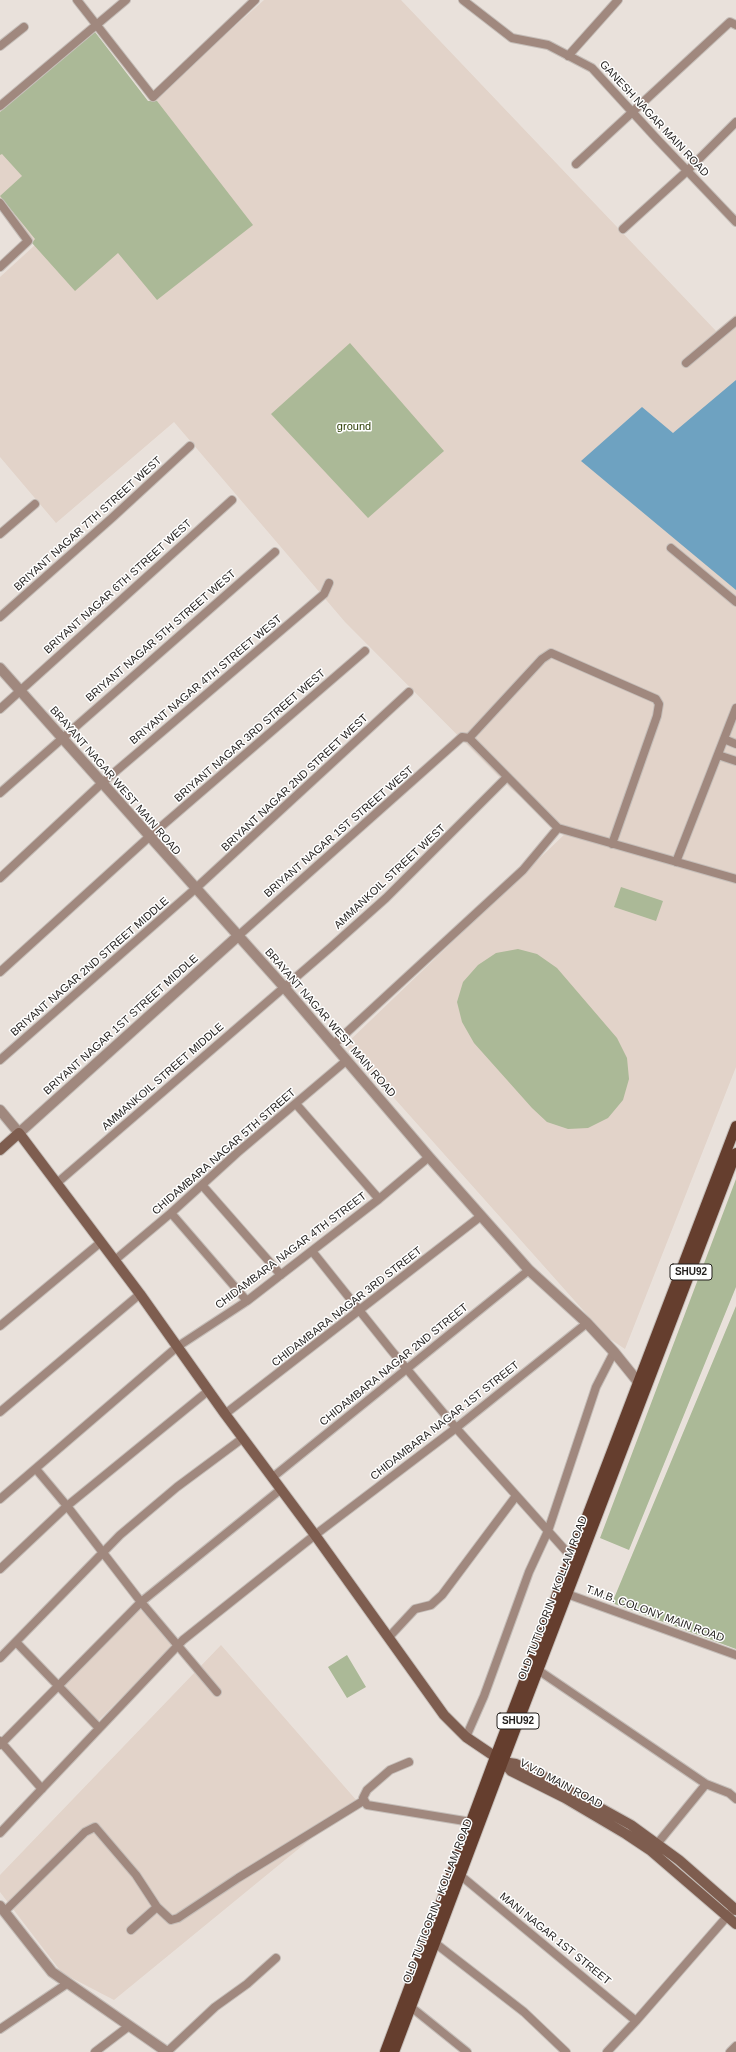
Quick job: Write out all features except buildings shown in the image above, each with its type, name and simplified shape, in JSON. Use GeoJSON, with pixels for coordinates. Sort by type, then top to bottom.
{"type":"FeatureCollection","features":[{"type":"Feature","properties":{"kind":"main road"},"geometry":{"type":"LineString","coordinates":[[0,1150],[19,1133],[140,1294],[208,1391],[273,1477],[280,1490],[315,1535],[444,1715],[466,1737],[499,1759],[571,1557],[642,1387],[736,1126]]}},
{"type":"Feature","properties":{"kind":"main road","name":"OLD TUTICORIN - KOLLAM ROAD"},"geometry":{"type":"LineString","coordinates":[[394,2052],[460,1875],[475,1823],[499,1759],[538,1670],[578,1565],[642,1387],[736,1153]]}},
{"type":"Feature","properties":{"kind":"main road","name":"V.V.D MAIN ROAD"},"geometry":{"type":"LineString","coordinates":[[499,1759],[516,1764],[541,1775],[631,1825],[653,1847],[679,1860],[733,1912],[736,1924]]}},
{"type":"Feature","properties":{"kind":"main road"},"geometry":{"type":"LineString","coordinates":[[385,2052],[475,1823]]}},
{"type":"Feature","properties":{"kind":"street"},"geometry":{"type":"LineString","coordinates":[[77,0],[153,97],[255,0]]}},
{"type":"Feature","properties":{"kind":"street"},"geometry":{"type":"LineString","coordinates":[[0,106],[126,0]]}},
{"type":"Feature","properties":{"kind":"street","name":"GANESH NAGAR MAIN ROAD"},"geometry":{"type":"LineString","coordinates":[[463,0],[512,38],[548,45],[592,68],[736,222]]}},
{"type":"Feature","properties":{"kind":"street"},"geometry":{"type":"LineString","coordinates":[[568,56],[618,0]]}},
{"type":"Feature","properties":{"kind":"street"},"geometry":{"type":"LineString","coordinates":[[576,164],[632,112],[733,24]]}},
{"type":"Feature","properties":{"kind":"street"},"geometry":{"type":"LineString","coordinates":[[0,46],[24,27]]}},
{"type":"Feature","properties":{"kind":"street"},"geometry":{"type":"LineString","coordinates":[[623,229],[687,171],[736,122]]}},
{"type":"Feature","properties":{"kind":"street"},"geometry":{"type":"LineString","coordinates":[[0,203],[28,241],[0,267]]}},
{"type":"Feature","properties":{"kind":"street"},"geometry":{"type":"LineString","coordinates":[[686,363],[736,321]]}},
{"type":"Feature","properties":{"kind":"street","name":"BRIYANT NAGAR 7TH STREET WEST"},"geometry":{"type":"LineString","coordinates":[[0,617],[113,517],[190,446]]}},
{"type":"Feature","properties":{"kind":"street","name":"BRIYANT NAGAR 6TH STREET WEST"},"geometry":{"type":"LineString","coordinates":[[0,709],[232,500]]}},
{"type":"Feature","properties":{"kind":"street"},"geometry":{"type":"LineString","coordinates":[[0,534],[35,504]]}},
{"type":"Feature","properties":{"kind":"street"},"geometry":{"type":"LineString","coordinates":[[671,548],[736,602]]}},
{"type":"Feature","properties":{"kind":"street","name":"BRIYANT NAGAR 5TH STREET WEST"},"geometry":{"type":"LineString","coordinates":[[0,793],[61,737],[275,552]]}},
{"type":"Feature","properties":{"kind":"street","name":"BRIYANT NAGAR 4TH STREET WEST"},"geometry":{"type":"LineString","coordinates":[[0,878],[102,783],[324,594],[329,583]]}},
{"type":"Feature","properties":{"kind":"street","name":"BRIYANT NAGAR 3RD STREET WEST"},"geometry":{"type":"LineString","coordinates":[[0,972],[149,837],[365,651]]}},
{"type":"Feature","properties":{"kind":"street"},"geometry":{"type":"LineString","coordinates":[[612,844],[657,716],[658,704],[656,699],[551,653],[542,659],[469,738],[506,778],[558,828],[612,844],[736,879]]}},
{"type":"Feature","properties":{"kind":"street","name":"BRAYANT NAGAR WEST MAIN ROAD"},"geometry":{"type":"LineString","coordinates":[[0,668],[195,889],[284,986],[429,1157],[529,1270],[587,1323],[614,1352],[642,1387]]}},
{"type":"Feature","properties":{"kind":"street","name":"BRIYANT NAGAR 2ND STREET WEST"},"geometry":{"type":"LineString","coordinates":[[195,889],[409,692]]}},
{"type":"Feature","properties":{"kind":"street"},"geometry":{"type":"LineString","coordinates":[[676,862],[736,708]]}},
{"type":"Feature","properties":{"kind":"street","name":"BRIYANT NAGAR 1ST STREET WEST"},"geometry":{"type":"LineString","coordinates":[[238,936],[455,744],[462,736],[469,738]]}},
{"type":"Feature","properties":{"kind":"street"},"geometry":{"type":"LineString","coordinates":[[724,739],[736,744]]}},
{"type":"Feature","properties":{"kind":"street"},"geometry":{"type":"LineString","coordinates":[[718,755],[736,761]]}},
{"type":"Feature","properties":{"kind":"street","name":"AMMANKOIL STREET WEST"},"geometry":{"type":"LineString","coordinates":[[284,986],[386,898],[506,778]]}},
{"type":"Feature","properties":{"kind":"street"},"geometry":{"type":"LineString","coordinates":[[333,1045],[523,870],[558,828]]}},
{"type":"Feature","properties":{"kind":"street","name":"BRIYANT NAGAR 2ND STREET MIDDLE"},"geometry":{"type":"LineString","coordinates":[[0,1060],[195,889]]}},
{"type":"Feature","properties":{"kind":"street","name":"BRIYANT NAGAR 1ST STREET MIDDLE"},"geometry":{"type":"LineString","coordinates":[[19,1133],[238,936]]}},
{"type":"Feature","properties":{"kind":"street","name":"AMMANKOIL STREET MIDDLE"},"geometry":{"type":"LineString","coordinates":[[57,1183],[284,986]]}},
{"type":"Feature","properties":{"kind":"street","name":"CHIDAMBARA NAGAR 5TH STREET"},"geometry":{"type":"LineString","coordinates":[[115,1260],[347,1060]]}},
{"type":"Feature","properties":{"kind":"street"},"geometry":{"type":"LineString","coordinates":[[296,1104],[379,1199]]}},
{"type":"Feature","properties":{"kind":"street"},"geometry":{"type":"LineString","coordinates":[[0,1110],[19,1133]]}},
{"type":"Feature","properties":{"kind":"street","name":"CHIDAMBARA NAGAR 4TH STREET"},"geometry":{"type":"LineString","coordinates":[[0,1499],[177,1347],[247,1301],[282,1275],[379,1199],[429,1157]]}},
{"type":"Feature","properties":{"kind":"street"},"geometry":{"type":"LineString","coordinates":[[202,1185],[282,1275]]}},
{"type":"Feature","properties":{"kind":"street"},"geometry":{"type":"LineString","coordinates":[[171,1213],[247,1301]]}},
{"type":"Feature","properties":{"kind":"street","name":"CHIDAMBARA NAGAR 3RD STREET"},"geometry":{"type":"LineString","coordinates":[[225,1414],[481,1216]]}},
{"type":"Feature","properties":{"kind":"street"},"geometry":{"type":"LineString","coordinates":[[0,1326],[101,1242]]}},
{"type":"Feature","properties":{"kind":"street"},"geometry":{"type":"LineString","coordinates":[[312,1251],[456,1428],[578,1565]]}},
{"type":"Feature","properties":{"kind":"street","name":"CHIDAMBARA NAGAR 2ND STREET"},"geometry":{"type":"LineString","coordinates":[[273,1477],[529,1270]]}},
{"type":"Feature","properties":{"kind":"street"},"geometry":{"type":"LineString","coordinates":[[0,1412],[140,1294]]}},
{"type":"Feature","properties":{"kind":"street","name":"CHIDAMBARA NAGAR 1ST STREET"},"geometry":{"type":"LineString","coordinates":[[0,1833],[177,1645],[315,1535],[456,1428],[587,1323]]}},
{"type":"Feature","properties":{"kind":"street"},"geometry":{"type":"LineString","coordinates":[[466,1737],[484,1696],[529,1572],[548,1532],[596,1387],[614,1352]]}},
{"type":"Feature","properties":{"kind":"street"},"geometry":{"type":"LineString","coordinates":[[0,1569],[67,1506],[208,1391]]}},
{"type":"Feature","properties":{"kind":"street"},"geometry":{"type":"LineString","coordinates":[[0,1658],[103,1551],[177,1486],[243,1438]]}},
{"type":"Feature","properties":{"kind":"street"},"geometry":{"type":"LineString","coordinates":[[36,1469],[103,1551],[141,1602],[217,1692]]}},
{"type":"Feature","properties":{"kind":"street"},"geometry":{"type":"LineString","coordinates":[[42,1789],[1,1743],[141,1602],[280,1490]]}},
{"type":"Feature","properties":{"kind":"street"},"geometry":{"type":"LineString","coordinates":[[389,1637],[415,1609],[431,1606],[442,1595],[516,1496]]}},
{"type":"Feature","properties":{"kind":"street","name":"T.M.B. COLONY MAIN ROAD"},"geometry":{"type":"LineString","coordinates":[[567,1594],[736,1655]]}},
{"type":"Feature","properties":{"kind":"street"},"geometry":{"type":"LineString","coordinates":[[16,1642],[99,1728]]}},
{"type":"Feature","properties":{"kind":"street"},"geometry":{"type":"LineString","coordinates":[[538,1670],[706,1784],[728,1793],[736,1799]]}},
{"type":"Feature","properties":{"kind":"street"},"geometry":{"type":"LineString","coordinates":[[363,1801],[362,1798],[367,1790],[390,1770],[409,1762]]}},
{"type":"Feature","properties":{"kind":"street"},"geometry":{"type":"LineString","coordinates":[[653,1847],[706,1784]]}},
{"type":"Feature","properties":{"kind":"street"},"geometry":{"type":"LineString","coordinates":[[363,1801],[367,1805],[384,1809],[475,1823]]}},
{"type":"Feature","properties":{"kind":"street"},"geometry":{"type":"LineString","coordinates":[[276,1958],[247,1984],[215,2007],[167,2052],[52,1972],[2,1908],[85,1832],[95,1827],[136,1875],[157,1907],[171,1920],[178,1918],[238,1878],[363,1801]]}},
{"type":"Feature","properties":{"kind":"street","name":"MANI NAGAR 1ST STREET"},"geometry":{"type":"LineString","coordinates":[[460,1875],[636,2021]]}},
{"type":"Feature","properties":{"kind":"street"},"geometry":{"type":"LineString","coordinates":[[131,1930],[157,1907]]}},
{"type":"Feature","properties":{"kind":"street"},"geometry":{"type":"LineString","coordinates":[[607,2052],[733,1912]]}},
{"type":"Feature","properties":{"kind":"street"},"geometry":{"type":"LineString","coordinates":[[435,1943],[524,2012],[566,2052]]}},
{"type":"Feature","properties":{"kind":"street"},"geometry":{"type":"LineString","coordinates":[[0,2029],[68,1983]]}},
{"type":"Feature","properties":{"kind":"street"},"geometry":{"type":"LineString","coordinates":[[411,2007],[467,2052]]}},
{"type":"Feature","properties":{"kind":"street"},"geometry":{"type":"LineString","coordinates":[[95,2052],[130,2026]]}},
{"type":"Feature","properties":{"kind":"street"},"geometry":{"type":"LineString","coordinates":[[730,2052],[736,2046]]}},
{"type":"Feature","properties":{"kind":"shaded area"},"geometry":{"type":"Polygon","coordinates":[[[264,0],[401,0],[716,331],[736,314],[736,1067],[625,1349],[607,1337],[346,1044],[567,832],[511,789],[345,622],[174,422],[56,523],[0,457],[0,277],[35,245],[0,198],[0,111],[87,38],[148,104],[264,0]]]}},
{"type":"Feature","properties":{"kind":"shaded area"},"geometry":{"type":"Polygon","coordinates":[[[140,1609],[175,1645],[98,1721],[63,1686],[140,1609]]]}},
{"type":"Feature","properties":{"kind":"shaded area"},"geometry":{"type":"Polygon","coordinates":[[[221,1645],[357,1801],[114,2000],[62,1973],[0,1892],[0,1875],[221,1645]]]}},
{"type":"Feature","properties":{"kind":"green space"},"geometry":{"type":"Polygon","coordinates":[[[95,32],[148,101],[157,101],[253,225],[157,300],[118,253],[75,291],[32,243],[35,239],[0,196],[22,176],[2,154],[0,155],[0,112],[95,32]]]}},
{"type":"Feature","properties":{"kind":"green space","name":"ground"},"geometry":{"type":"Polygon","coordinates":[[[350,343],[444,451],[368,518],[271,414],[350,343]]]}},
{"type":"Feature","properties":{"kind":"green space"},"geometry":{"type":"Polygon","coordinates":[[[621,887],[663,901],[656,921],[614,907],[621,887]]]}},
{"type":"Feature","properties":{"kind":"green space"},"geometry":{"type":"Polygon","coordinates":[[[518,949],[537,954],[557,968],[617,1038],[627,1058],[629,1079],[623,1100],[608,1118],[588,1128],[568,1129],[547,1122],[532,1108],[474,1043],[462,1022],[457,1002],[463,982],[478,965],[496,953],[518,949]]]}},
{"type":"Feature","properties":{"kind":"green space"},"geometry":{"type":"Polygon","coordinates":[[[736,1179],[736,1287],[629,1550],[600,1538],[736,1179]]]}},
{"type":"Feature","properties":{"kind":"green space"},"geometry":{"type":"Polygon","coordinates":[[[736,1306],[736,1649],[612,1603],[736,1306]]]}},
{"type":"Feature","properties":{"kind":"green space"},"geometry":{"type":"Polygon","coordinates":[[[347,1655],[366,1687],[347,1698],[328,1667],[347,1655]]]}},
{"type":"Feature","properties":{"kind":"water"},"geometry":{"type":"Polygon","coordinates":[[[736,380],[736,590],[581,461],[642,407],[673,433],[736,380]]]}}]}
